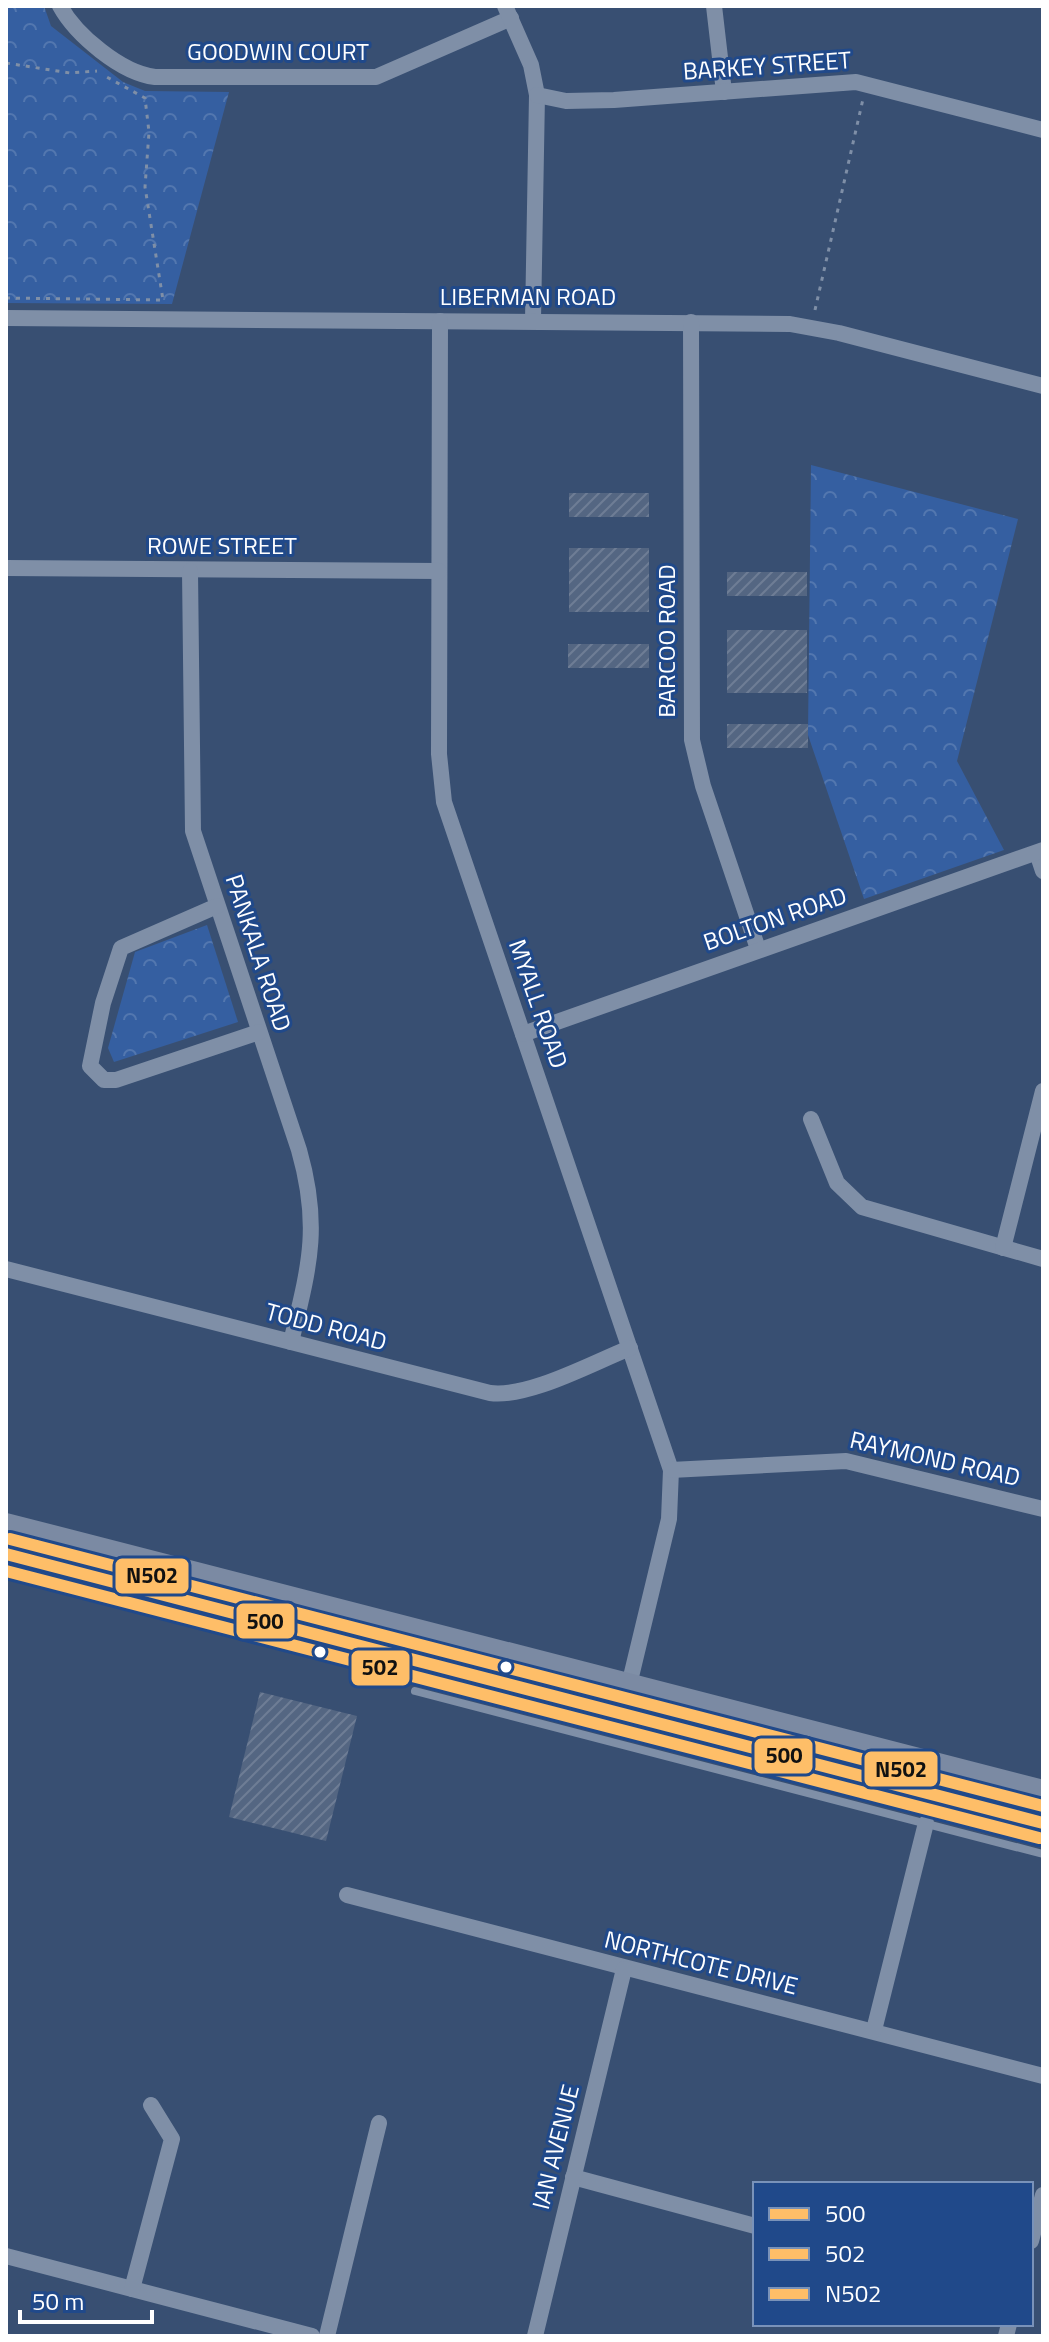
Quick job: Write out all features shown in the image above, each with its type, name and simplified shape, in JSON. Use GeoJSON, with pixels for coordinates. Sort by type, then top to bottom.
{"type":"FeatureCollection","features":[{"type":"Feature","properties":{"kind":"main road"},"geometry":{"type":"LineString","coordinates":[[6,1525],[1043,1792]]}},
{"type":"Feature","properties":{"kind":"main road"},"geometry":{"type":"LineString","coordinates":[[6,1554],[1043,1823]]}},
{"type":"Feature","properties":{"kind":"main road"},"geometry":{"type":"LineString","coordinates":[[622,1713],[629,1685]]}},
{"type":"Feature","properties":{"kind":"street","name":"GOODWIN COURT"},"geometry":{"type":"LineString","coordinates":[[60,6],[73,25],[100,48],[134,71],[155,77],[376,77],[508,12]]}},
{"type":"Feature","properties":{"kind":"street"},"geometry":{"type":"LineString","coordinates":[[714,6],[724,92]]}},
{"type":"Feature","properties":{"kind":"street"},"geometry":{"type":"LineString","coordinates":[[508,12],[531,65],[537,95],[533,320]]}},
{"type":"Feature","properties":{"kind":"street","name":"BARKEY STREET"},"geometry":{"type":"LineString","coordinates":[[537,95],[593,101],[864,83],[1043,130]]}},
{"type":"Feature","properties":{"kind":"street","name":"LIBERMAN ROAD"},"geometry":{"type":"LineString","coordinates":[[6,318],[533,320],[811,327],[1043,386]]}},
{"type":"Feature","properties":{"kind":"street","name":"MYALL ROAD"},"geometry":{"type":"LineString","coordinates":[[440,321],[439,754],[444,802],[671,1470],[669,1519],[629,1685]]}},
{"type":"Feature","properties":{"kind":"street","name":"BARCOO ROAD"},"geometry":{"type":"LineString","coordinates":[[691,322],[692,740],[703,786],[758,949]]}},
{"type":"Feature","properties":{"kind":"street","name":"ROWE STREET"},"geometry":{"type":"LineString","coordinates":[[6,568],[439,571]]}},
{"type":"Feature","properties":{"kind":"street","name":"PANKALA ROAD"},"geometry":{"type":"LineString","coordinates":[[190,571],[190,809],[197,844],[299,1150],[313,1209],[311,1262],[291,1342]]}},
{"type":"Feature","properties":{"kind":"street"},"geometry":{"type":"LineString","coordinates":[[1040,852],[1043,871]]}},
{"type":"Feature","properties":{"kind":"street","name":"BOLTON ROAD"},"geometry":{"type":"LineString","coordinates":[[523,1034],[1040,852]]}},
{"type":"Feature","properties":{"kind":"street"},"geometry":{"type":"LineString","coordinates":[[217,906],[121,948],[103,1003],[90,1066],[104,1080],[116,1080],[259,1032]]}},
{"type":"Feature","properties":{"kind":"street"},"geometry":{"type":"LineString","coordinates":[[1003,1248],[1043,1091]]}},
{"type":"Feature","properties":{"kind":"street"},"geometry":{"type":"LineString","coordinates":[[811,1119],[837,1183],[853,1201],[888,1217],[1043,1259]]}},
{"type":"Feature","properties":{"kind":"street","name":"TODD ROAD"},"geometry":{"type":"LineString","coordinates":[[6,1269],[498,1394],[539,1384],[630,1348]]}},
{"type":"Feature","properties":{"kind":"street","name":"RAYMOND ROAD"},"geometry":{"type":"LineString","coordinates":[[671,1470],[846,1461],[1043,1509]]}},
{"type":"Feature","properties":{"kind":"street"},"geometry":{"type":"LineString","coordinates":[[874,2030],[926,1823]]}},
{"type":"Feature","properties":{"kind":"street","name":"NORTHCOTE DRIVE"},"geometry":{"type":"LineString","coordinates":[[347,1895],[1043,2076]]}},
{"type":"Feature","properties":{"kind":"street","name":"IAN AVENUE"},"geometry":{"type":"LineString","coordinates":[[535,2336],[624,1969]]}},
{"type":"Feature","properties":{"kind":"street"},"geometry":{"type":"LineString","coordinates":[[132,2289],[172,2139],[151,2105]]}},
{"type":"Feature","properties":{"kind":"street"},"geometry":{"type":"LineString","coordinates":[[327,2336],[379,2123]]}},
{"type":"Feature","properties":{"kind":"street"},"geometry":{"type":"LineString","coordinates":[[573,2177],[753,2225]]}},
{"type":"Feature","properties":{"kind":"street"},"geometry":{"type":"LineString","coordinates":[[1033,2235],[1043,2195]]}},
{"type":"Feature","properties":{"kind":"street"},"geometry":{"type":"LineString","coordinates":[[6,2256],[312,2336]]}},
{"type":"Feature","properties":{"kind":"lane"},"geometry":{"type":"LineString","coordinates":[[415,1691],[1043,1854]]}},
{"type":"Feature","properties":{"kind":"path"},"geometry":{"type":"LineString","coordinates":[[6,63],[70,73],[97,71],[145,98],[149,132],[145,187],[163,300],[6,298]]}},
{"type":"Feature","properties":{"kind":"path"},"geometry":{"type":"LineString","coordinates":[[811,327],[862,109],[864,83]]}},
{"type":"Feature","properties":{"kind":"green space"},"geometry":{"type":"Polygon","coordinates":[[[6,6],[44,6],[51,26],[123,82],[145,91],[229,92],[172,304],[6,303],[6,6]]]}},
{"type":"Feature","properties":{"kind":"green space"},"geometry":{"type":"Polygon","coordinates":[[[811,465],[1018,519],[957,761],[1004,850],[864,899],[808,735],[811,465]]]}},
{"type":"Feature","properties":{"kind":"green space"},"geometry":{"type":"Polygon","coordinates":[[[207,925],[238,1022],[114,1062],[108,1048],[135,952],[207,925]]]}},
{"type":"Feature","properties":{"kind":"building"},"geometry":{"type":"Polygon","coordinates":[[[569,493],[649,493],[649,517],[569,517],[569,493]]]}},
{"type":"Feature","properties":{"kind":"building"},"geometry":{"type":"Polygon","coordinates":[[[569,548],[649,548],[649,612],[569,612],[569,548]]]}},
{"type":"Feature","properties":{"kind":"building"},"geometry":{"type":"Polygon","coordinates":[[[727,572],[807,572],[807,596],[727,596],[727,572]]]}},
{"type":"Feature","properties":{"kind":"building"},"geometry":{"type":"Polygon","coordinates":[[[727,630],[807,630],[807,693],[727,693],[727,630]]]}},
{"type":"Feature","properties":{"kind":"building"},"geometry":{"type":"Polygon","coordinates":[[[568,644],[649,644],[649,668],[568,668],[568,644]]]}},
{"type":"Feature","properties":{"kind":"building"},"geometry":{"type":"Polygon","coordinates":[[[727,724],[808,724],[808,748],[727,748],[727,724]]]}},
{"type":"Feature","properties":{"kind":"building"},"geometry":{"type":"Polygon","coordinates":[[[260,1692],[357,1716],[326,1841],[229,1817],[260,1692]]]}},
{"type":"Feature","properties":{"kind":"transit line","name":"N502"},"geometry":{"type":"LineString","coordinates":[[10,1539],[1043,1806]]}},
{"type":"Feature","properties":{"kind":"transit line","name":"500"},"geometry":{"type":"LineString","coordinates":[[6,1554],[1043,1823]]}},
{"type":"Feature","properties":{"kind":"transit line","name":"502"},"geometry":{"type":"LineString","coordinates":[[6,1571],[1039,1838]]}}]}
